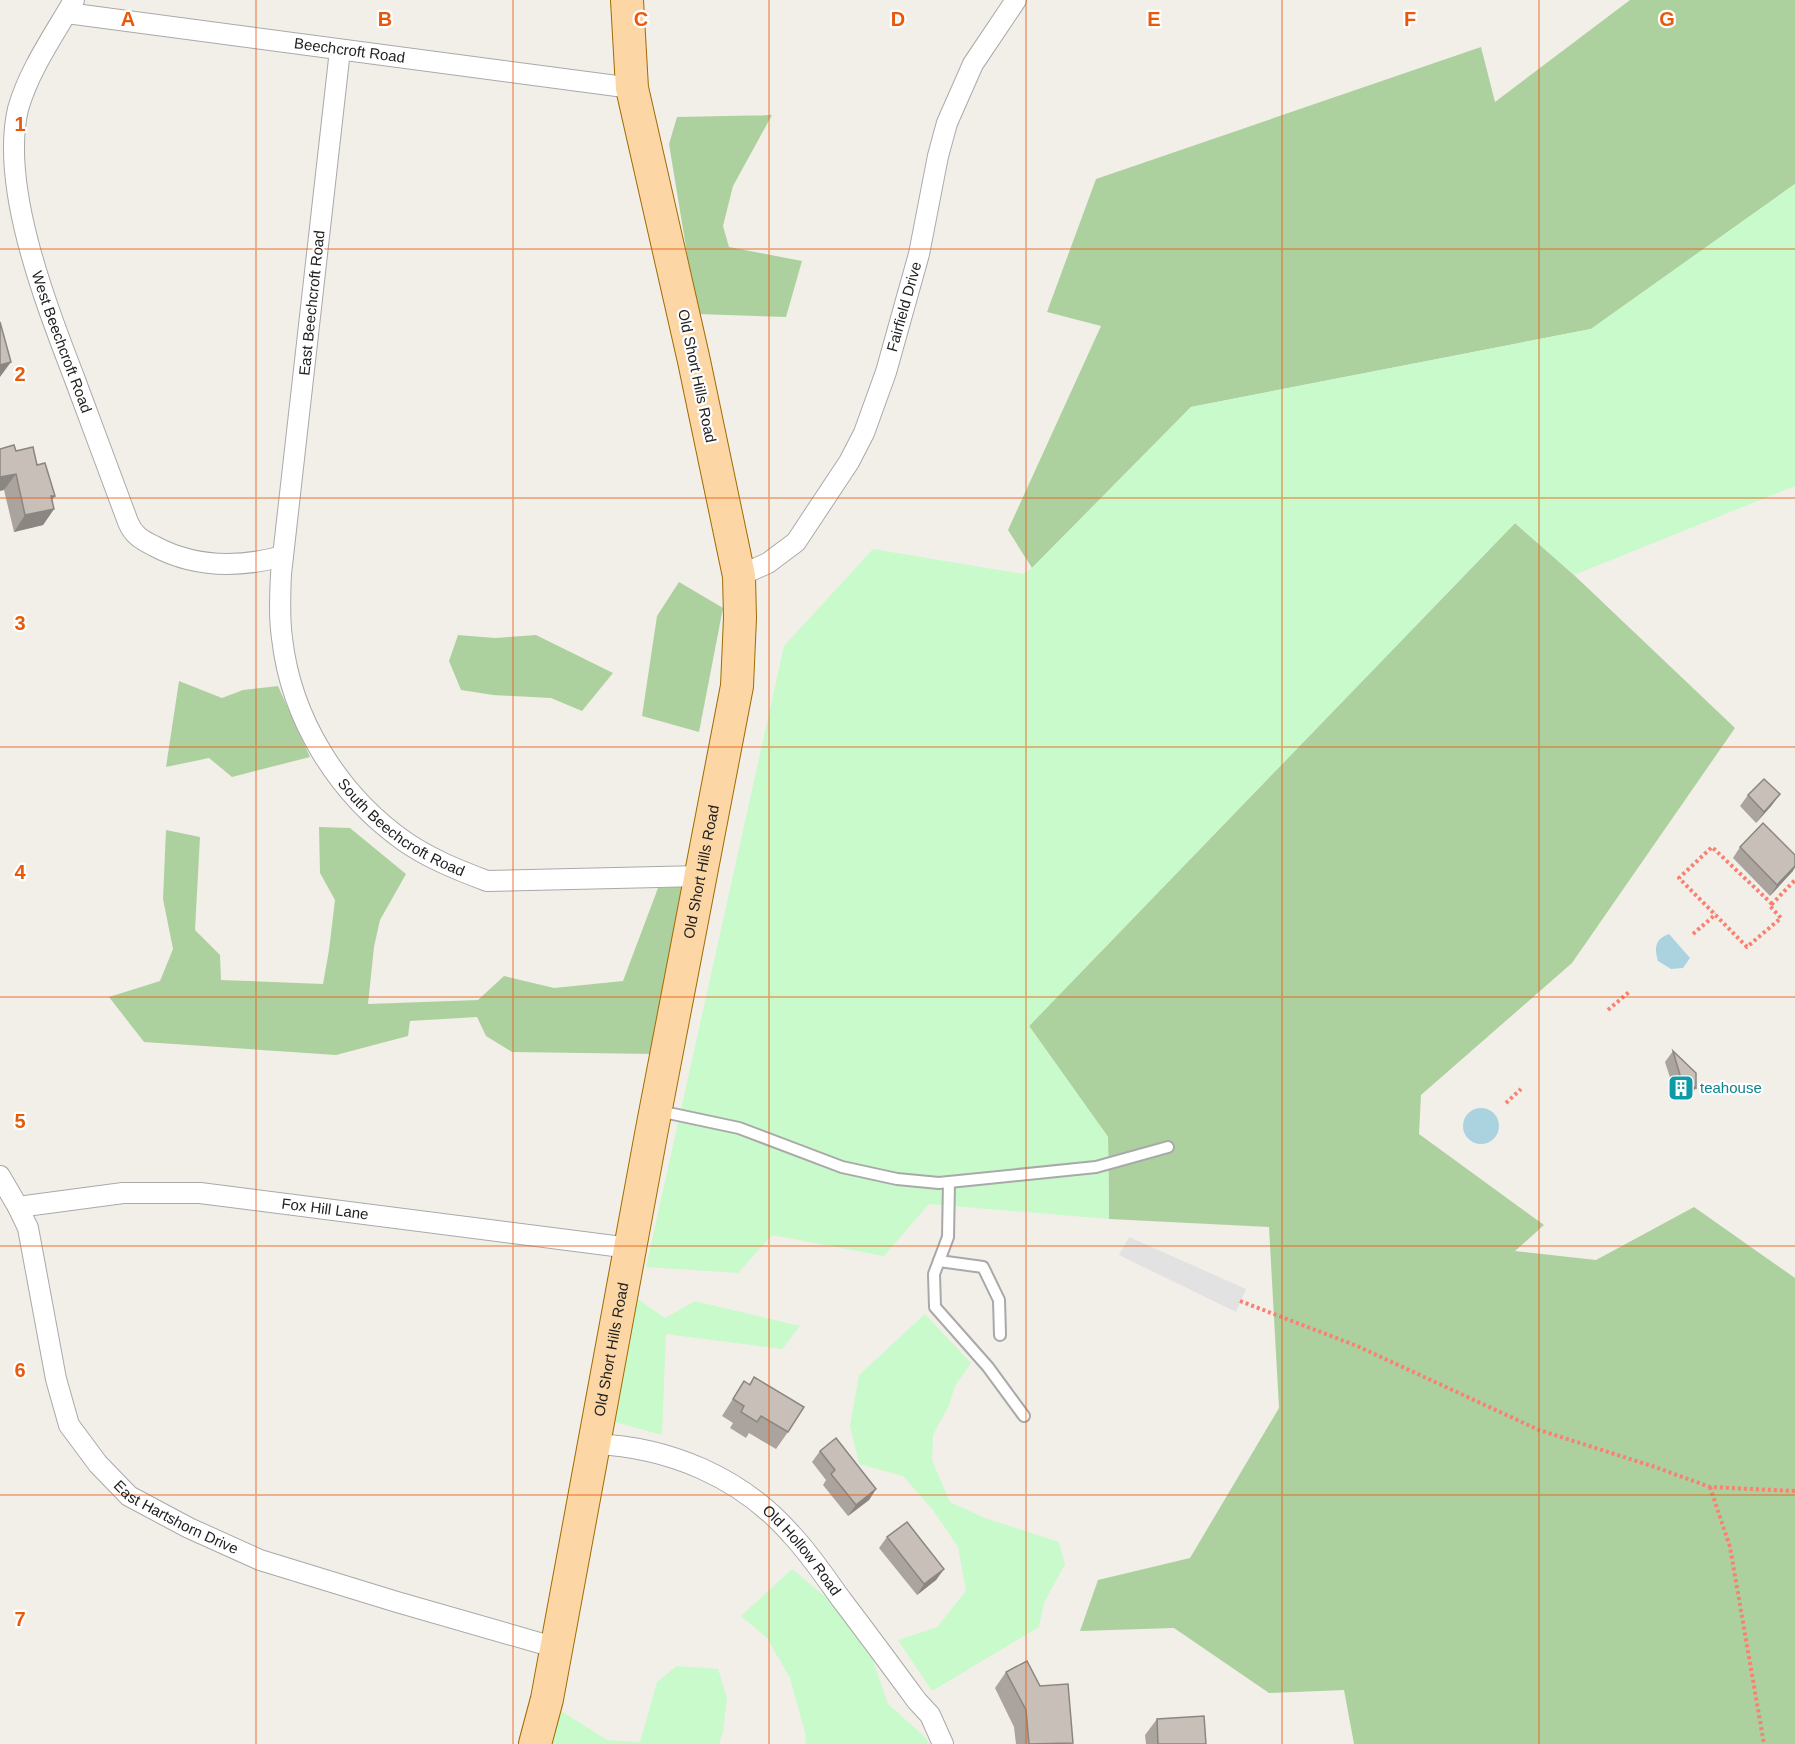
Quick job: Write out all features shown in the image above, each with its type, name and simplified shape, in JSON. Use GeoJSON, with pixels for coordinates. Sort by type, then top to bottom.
{"type":"FeatureCollection","features":[{"type":"Feature","properties":{"kind":"main road","name":"Old Short Hills Road"},"geometry":{"type":"LineString","coordinates":[[535,1744],[557,1648],[630,1248],[737,686],[739,576],[694,361],[632,88],[627,0]]}},
{"type":"Feature","properties":{"kind":"street","name":"Fairfield Drive"},"geometry":{"type":"LineString","coordinates":[[739,576],[768,563],[795,542],[849,462],[864,433],[886,372],[916,264],[947,123],[973,64],[1016,0]]}},
{"type":"Feature","properties":{"kind":"street","name":"Beechcroft Road"},"geometry":{"type":"LineString","coordinates":[[70,6],[340,50],[632,88]]}},
{"type":"Feature","properties":{"kind":"street","name":"West Beechcroft Road"},"geometry":{"type":"LineString","coordinates":[[70,6],[34,69],[18,109],[14,148],[18,199],[42,292],[132,533],[162,550],[211,564],[245,564],[283,556]]}},
{"type":"Feature","properties":{"kind":"street","name":"East Beechcroft Road"},"geometry":{"type":"LineString","coordinates":[[283,556],[340,50]]}},
{"type":"Feature","properties":{"kind":"street","name":"South Beechcroft Road"},"geometry":{"type":"LineString","coordinates":[[283,556],[279,610],[282,640],[293,689],[307,727],[328,762],[356,799],[405,842],[440,862],[487,881],[701,876]]}},
{"type":"Feature","properties":{"kind":"street","name":"East Hartshorn Drive"},"geometry":{"type":"LineString","coordinates":[[0,1176],[28,1228],[56,1379],[69,1425],[98,1464],[129,1496],[189,1528],[260,1560],[557,1648]]}},
{"type":"Feature","properties":{"kind":"street","name":"Fox Hill Lane"},"geometry":{"type":"LineString","coordinates":[[18,1207],[123,1193],[200,1193],[630,1248]]}},
{"type":"Feature","properties":{"kind":"street","name":"Old Hollow Road"},"geometry":{"type":"LineString","coordinates":[[594,1444],[646,1449],[682,1460],[725,1480],[749,1495],[771,1513],[805,1550],[917,1701],[930,1715],[943,1744]]}},
{"type":"Feature","properties":{"kind":"lane"},"geometry":{"type":"LineString","coordinates":[[656,1110],[739,1128],[842,1167],[897,1179],[939,1183],[1096,1167],[1168,1147]]}},
{"type":"Feature","properties":{"kind":"lane"},"geometry":{"type":"LineString","coordinates":[[950,1182],[948,1237],[934,1274],[934,1307],[988,1367],[1024,1416]]}},
{"type":"Feature","properties":{"kind":"lane"},"geometry":{"type":"LineString","coordinates":[[939,1261],[983,1267],[999,1300],[1000,1335]]}},
{"type":"Feature","properties":{"kind":"path"},"geometry":{"type":"LineString","coordinates":[[1712,847],[1772,904],[1770,906],[1781,918],[1747,947],[1716,914],[1679,878],[1712,847]]}},
{"type":"Feature","properties":{"kind":"path"},"geometry":{"type":"LineString","coordinates":[[1772,904],[1795,880]]}},
{"type":"Feature","properties":{"kind":"path"},"geometry":{"type":"LineString","coordinates":[[1693,934],[1716,914]]}},
{"type":"Feature","properties":{"kind":"path"},"geometry":{"type":"LineString","coordinates":[[1608,1010],[1629,992]]}},
{"type":"Feature","properties":{"kind":"path"},"geometry":{"type":"LineString","coordinates":[[1506,1103],[1521,1089]]}},
{"type":"Feature","properties":{"kind":"path"},"geometry":{"type":"LineString","coordinates":[[1240,1301],[1357,1346],[1539,1430],[1710,1487],[1795,1491]]}},
{"type":"Feature","properties":{"kind":"path"},"geometry":{"type":"LineString","coordinates":[[1710,1487],[1730,1547],[1764,1744]]}},
{"type":"Feature","properties":{"kind":"green space"},"geometry":{"type":"Polygon","coordinates":[[[1630,0],[1795,0],[1795,184],[1591,329],[1191,407],[1032,568],[1008,530],[1101,326],[1047,312],[1096,179],[1481,47],[1495,102],[1630,0]]]}},
{"type":"Feature","properties":{"kind":"green space"},"geometry":{"type":"Polygon","coordinates":[[[772,115],[733,186],[723,226],[729,247],[802,261],[786,317],[697,314],[669,144],[677,117],[772,115]]]}},
{"type":"Feature","properties":{"kind":"green space"},"geometry":{"type":"Polygon","coordinates":[[[1795,184],[1795,486],[1574,575],[1515,523],[1029,1026],[1108,1137],[1109,1219],[929,1204],[884,1256],[772,1235],[738,1273],[646,1267],[784,646],[873,549],[1023,574],[1032,568],[1191,407],[1591,329],[1795,184]]]}},
{"type":"Feature","properties":{"kind":"green space"},"geometry":{"type":"Polygon","coordinates":[[[1515,523],[1574,575],[1735,728],[1572,963],[1421,1095],[1419,1134],[1544,1225],[1515,1251],[1596,1260],[1694,1207],[1795,1278],[1795,1744],[1354,1744],[1344,1690],[1269,1693],[1174,1628],[1080,1631],[1098,1580],[1190,1558],[1279,1408],[1269,1227],[1109,1219],[1108,1137],[1029,1026],[1515,523]]]}},
{"type":"Feature","properties":{"kind":"green space"},"geometry":{"type":"Polygon","coordinates":[[[679,582],[723,608],[699,732],[642,716],[657,616],[679,582]]]}},
{"type":"Feature","properties":{"kind":"green space"},"geometry":{"type":"Polygon","coordinates":[[[458,635],[495,638],[536,635],[613,673],[582,711],[551,698],[493,695],[461,690],[449,661],[458,635]]]}},
{"type":"Feature","properties":{"kind":"green space"},"geometry":{"type":"Polygon","coordinates":[[[179,681],[222,698],[243,690],[278,686],[310,757],[232,777],[209,758],[166,767],[179,681]]]}},
{"type":"Feature","properties":{"kind":"green space"},"geometry":{"type":"Polygon","coordinates":[[[319,827],[350,828],[406,874],[380,920],[374,947],[368,1004],[478,1000],[504,976],[554,988],[623,981],[658,888],[692,886],[654,1054],[512,1052],[486,1036],[477,1017],[410,1021],[408,1036],[336,1055],[144,1042],[109,997],[160,981],[173,949],[163,899],[166,830],[200,837],[195,930],[220,955],[221,980],[323,984],[335,900],[320,873],[319,827]]]}},
{"type":"Feature","properties":{"kind":"green space"},"geometry":{"type":"Polygon","coordinates":[[[632,1295],[665,1318],[695,1301],[800,1326],[782,1349],[666,1334],[662,1435],[611,1421],[632,1295]]]}},
{"type":"Feature","properties":{"kind":"green space"},"geometry":{"type":"Polygon","coordinates":[[[925,1314],[971,1363],[955,1386],[949,1405],[933,1435],[932,1460],[950,1502],[985,1518],[1059,1542],[1065,1564],[1044,1603],[1039,1627],[932,1691],[898,1640],[937,1627],[966,1591],[958,1547],[933,1510],[903,1476],[859,1464],[850,1426],[859,1375],[925,1314]]]}},
{"type":"Feature","properties":{"kind":"green space"},"geometry":{"type":"Polygon","coordinates":[[[792,1569],[834,1604],[873,1660],[888,1704],[926,1738],[929,1744],[805,1744],[806,1736],[790,1678],[767,1638],[741,1616],[792,1569]]]}},
{"type":"Feature","properties":{"kind":"green space"},"geometry":{"type":"Polygon","coordinates":[[[677,1666],[718,1669],[727,1698],[723,1732],[719,1744],[549,1744],[558,1709],[607,1740],[640,1742],[657,1682],[677,1666]]]}},
{"type":"Feature","properties":{"kind":"shaded area"},"geometry":{"type":"Polygon","coordinates":[[[1129,1237],[1246,1289],[1236,1312],[1119,1255],[1129,1237]]]}},
{"type":"Feature","properties":{"kind":"water"},"geometry":{"type":"Polygon","coordinates":[[[1669,934],[1690,958],[1683,968],[1671,969],[1658,961],[1656,952],[1658,941],[1669,934]]]}},
{"type":"Feature","properties":{"kind":"water"},"geometry":{"type":"Polygon","coordinates":[[[1481,1108],[1494,1113],[1499,1126],[1494,1139],[1481,1144],[1468,1139],[1463,1126],[1468,1113],[1481,1108]]]}},
{"type":"Feature","properties":{"kind":"building"},"geometry":{"type":"Polygon","coordinates":[[[0,322],[11,362],[0,365],[0,322]]]}},
{"type":"Feature","properties":{"kind":"building"},"geometry":{"type":"Polygon","coordinates":[[[14,445],[16,451],[33,447],[37,465],[45,463],[55,496],[51,496],[54,509],[25,515],[16,474],[0,477],[0,449],[14,445]]]}},
{"type":"Feature","properties":{"kind":"building"},"geometry":{"type":"Polygon","coordinates":[[[1764,779],[1780,794],[1764,812],[1748,795],[1764,779]]]}},
{"type":"Feature","properties":{"kind":"building"},"geometry":{"type":"Polygon","coordinates":[[[1763,823],[1795,855],[1795,866],[1777,885],[1740,847],[1763,823]]]}},
{"type":"Feature","properties":{"kind":"building"},"geometry":{"type":"Polygon","coordinates":[[[1673,1051],[1696,1073],[1696,1088],[1682,1082],[1673,1051]]]}},
{"type":"Feature","properties":{"kind":"building"},"geometry":{"type":"Polygon","coordinates":[[[754,1377],[804,1407],[788,1432],[761,1416],[757,1422],[741,1412],[744,1406],[733,1399],[744,1381],[750,1385],[754,1377]]]}},
{"type":"Feature","properties":{"kind":"building"},"geometry":{"type":"Polygon","coordinates":[[[836,1438],[876,1489],[856,1505],[831,1474],[835,1470],[820,1451],[836,1438]]]}},
{"type":"Feature","properties":{"kind":"building"},"geometry":{"type":"Polygon","coordinates":[[[907,1522],[944,1569],[924,1584],[887,1537],[907,1522]]]}},
{"type":"Feature","properties":{"kind":"building"},"geometry":{"type":"Polygon","coordinates":[[[1027,1661],[1040,1686],[1068,1684],[1073,1743],[1029,1744],[1026,1710],[1006,1672],[1027,1661]]]}},
{"type":"Feature","properties":{"kind":"building"},"geometry":{"type":"Polygon","coordinates":[[[1204,1716],[1206,1744],[1158,1744],[1157,1719],[1204,1716]]]}},
{"type":"Feature","properties":{"kind":"place","name":"teahouse"},"geometry":{"type":"Point","coordinates":[1681,1088]}}]}
